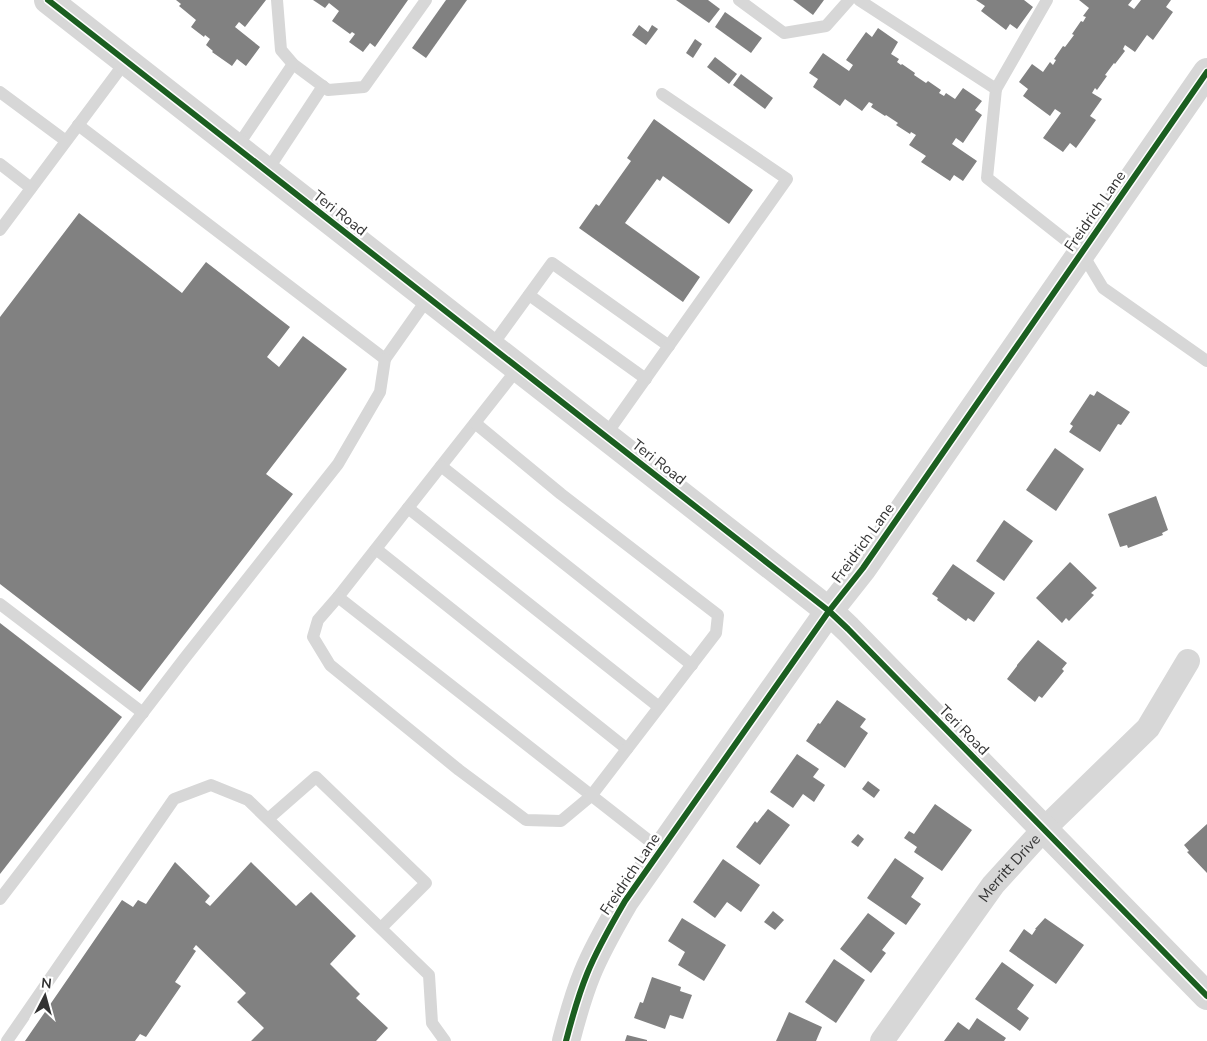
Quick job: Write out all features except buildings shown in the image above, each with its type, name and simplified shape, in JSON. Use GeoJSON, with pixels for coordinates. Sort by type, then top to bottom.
{"type":"FeatureCollection","features":[{"type":"Feature","properties":{"kind":"street","name":"Teri Road"},"geometry":{"type":"LineString","coordinates":[[48,0],[829,612],[848,629],[1206,994]]}},
{"type":"Feature","properties":{"kind":"street","name":"Freidrich Lane"},"geometry":{"type":"LineString","coordinates":[[566,1041],[574,1009],[584,982],[604,936],[624,901],[829,612],[863,568],[1207,72]]}},
{"type":"Feature","properties":{"kind":"street","name":"Merritt Drive"},"geometry":{"type":"LineString","coordinates":[[882,1041],[992,885],[1044,829],[1148,728],[1188,662]]}},
{"type":"Feature","properties":{"kind":"lane"},"geometry":{"type":"LineString","coordinates":[[277,0],[281,50],[293,64],[328,90],[364,86],[426,0]]}},
{"type":"Feature","properties":{"kind":"lane"},"geometry":{"type":"LineString","coordinates":[[738,0],[784,33],[826,26],[849,0]]}},
{"type":"Feature","properties":{"kind":"lane"},"geometry":{"type":"LineString","coordinates":[[859,0],[996,89]]}},
{"type":"Feature","properties":{"kind":"lane"},"geometry":{"type":"LineString","coordinates":[[1047,0],[996,89],[987,178],[1082,253],[1102,288],[1207,361]]}},
{"type":"Feature","properties":{"kind":"lane"},"geometry":{"type":"LineString","coordinates":[[0,230],[126,61]]}},
{"type":"Feature","properties":{"kind":"lane"},"geometry":{"type":"LineString","coordinates":[[237,148],[293,64]]}},
{"type":"Feature","properties":{"kind":"lane"},"geometry":{"type":"LineString","coordinates":[[267,171],[323,86]]}},
{"type":"Feature","properties":{"kind":"lane"},"geometry":{"type":"LineString","coordinates":[[0,92],[66,141]]}},
{"type":"Feature","properties":{"kind":"lane"},"geometry":{"type":"LineString","coordinates":[[605,436],[787,179],[662,94]]}},
{"type":"Feature","properties":{"kind":"lane"},"geometry":{"type":"LineString","coordinates":[[78,125],[384,359]]}},
{"type":"Feature","properties":{"kind":"lane"},"geometry":{"type":"LineString","coordinates":[[0,164],[31,188]]}},
{"type":"Feature","properties":{"kind":"lane"},"geometry":{"type":"LineString","coordinates":[[491,347],[552,263],[669,346]]}},
{"type":"Feature","properties":{"kind":"lane"},"geometry":{"type":"LineString","coordinates":[[529,294],[646,379]]}},
{"type":"Feature","properties":{"kind":"lane"},"geometry":{"type":"LineString","coordinates":[[0,899],[184,659],[338,464],[380,392],[384,359],[428,298]]}},
{"type":"Feature","properties":{"kind":"lane"},"geometry":{"type":"LineString","coordinates":[[474,423],[560,494],[718,615],[716,633],[692,665],[591,796],[561,822],[526,820],[459,770],[330,664],[314,637],[318,620],[338,597],[474,423],[518,368]]}},
{"type":"Feature","properties":{"kind":"lane"},"geometry":{"type":"LineString","coordinates":[[441,466],[692,665]]}},
{"type":"Feature","properties":{"kind":"lane"},"geometry":{"type":"LineString","coordinates":[[408,508],[659,708]]}},
{"type":"Feature","properties":{"kind":"lane"},"geometry":{"type":"LineString","coordinates":[[376,549],[627,749]]}},
{"type":"Feature","properties":{"kind":"lane"},"geometry":{"type":"LineString","coordinates":[[338,597],[661,850]]}},
{"type":"Feature","properties":{"kind":"lane"},"geometry":{"type":"LineString","coordinates":[[0,604],[143,713]]}},
{"type":"Feature","properties":{"kind":"lane"},"geometry":{"type":"LineString","coordinates":[[268,819],[316,776],[426,883],[381,928]]}},
{"type":"Feature","properties":{"kind":"lane"},"geometry":{"type":"LineString","coordinates":[[7,1041],[174,799],[211,785],[248,800],[429,975],[432,1023],[445,1041]]}},
{"type":"Feature","properties":{"kind":"cycle path"},"geometry":{"type":"LineString","coordinates":[[48,0],[829,611],[1207,996]]}},
{"type":"Feature","properties":{"kind":"cycle path"},"geometry":{"type":"LineString","coordinates":[[566,1041],[578,999],[591,965],[604,937],[625,901],[829,611],[863,568],[1207,72]]}}]}
